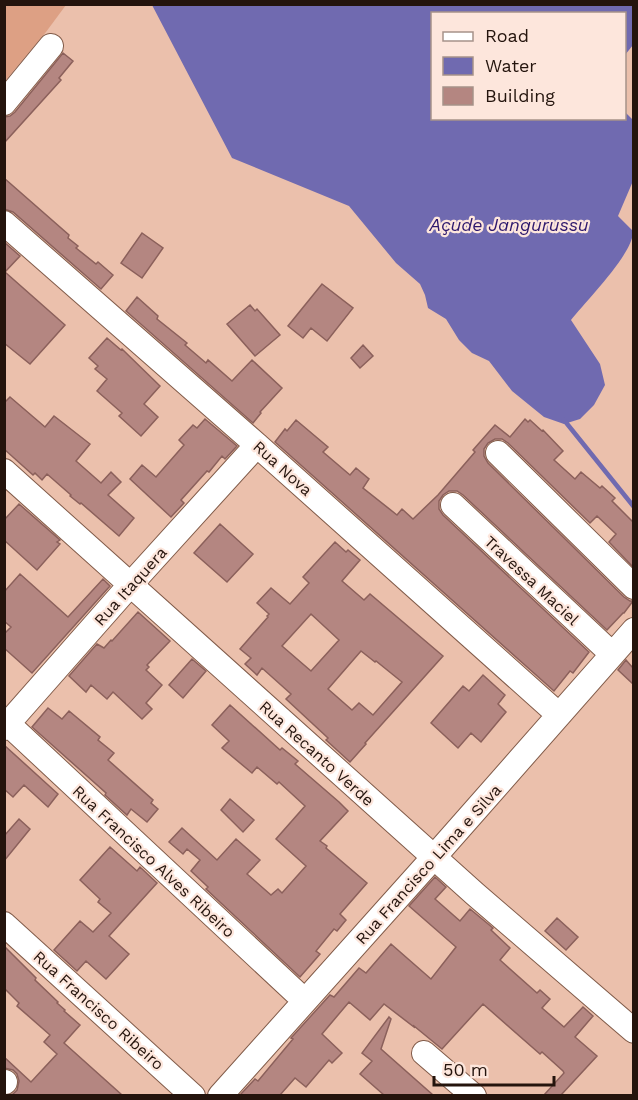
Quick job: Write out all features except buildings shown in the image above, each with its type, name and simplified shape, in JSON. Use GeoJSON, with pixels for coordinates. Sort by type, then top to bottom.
{"type":"FeatureCollection","features":[{"type":"Feature","properties":{"kind":"street"},"geometry":{"type":"LineString","coordinates":[[4,103],[51,46]]}},
{"type":"Feature","properties":{"kind":"street","name":"Rua Nova"},"geometry":{"type":"LineString","coordinates":[[4,223],[257,445],[559,716]]}},
{"type":"Feature","properties":{"kind":"street","name":"Rua Itaquera"},"geometry":{"type":"LineString","coordinates":[[6,724],[257,445]]}},
{"type":"Feature","properties":{"kind":"street"},"geometry":{"type":"LineString","coordinates":[[498,453],[633,588]]}},
{"type":"Feature","properties":{"kind":"street","name":"Rua Recanto Verde"},"geometry":{"type":"LineString","coordinates":[[4,471],[434,857],[633,1031]]}},
{"type":"Feature","properties":{"kind":"street","name":"Travessa Maciel"},"geometry":{"type":"LineString","coordinates":[[453,505],[612,654]]}},
{"type":"Feature","properties":{"kind":"street","name":"Rua Francisco Lima e Silva"},"geometry":{"type":"LineString","coordinates":[[220,1095],[434,857],[633,630]]}},
{"type":"Feature","properties":{"kind":"street","name":"Rua Francisco Alves Ribeiro"},"geometry":{"type":"LineString","coordinates":[[6,724],[305,1001]]}},
{"type":"Feature","properties":{"kind":"street","name":"Rua Francisco Ribeiro"},"geometry":{"type":"LineString","coordinates":[[4,924],[193,1095]]}},
{"type":"Feature","properties":{"kind":"street"},"geometry":{"type":"LineString","coordinates":[[424,1053],[463,1092]]}},
{"type":"Feature","properties":{"kind":"shaded area"},"geometry":{"type":"Polygon","coordinates":[[[5,4],[66,5],[5,81],[5,4]]]}},
{"type":"Feature","properties":{"kind":"water","name":"Açude Jangurussu"},"geometry":{"type":"Polygon","coordinates":[[[152,5],[633,5],[633,45],[626,54],[626,12],[431,12],[431,120],[626,120],[626,113],[633,120],[633,181],[618,216],[633,231],[631,240],[618,264],[571,320],[600,364],[605,385],[594,405],[580,419],[564,424],[544,417],[512,391],[489,361],[472,353],[459,340],[446,319],[428,308],[420,284],[396,263],[349,206],[232,158],[152,5]]]}},
{"type":"Feature","properties":{"kind":"waterway"},"geometry":{"type":"LineString","coordinates":[[564,420],[634,507]]}}]}
